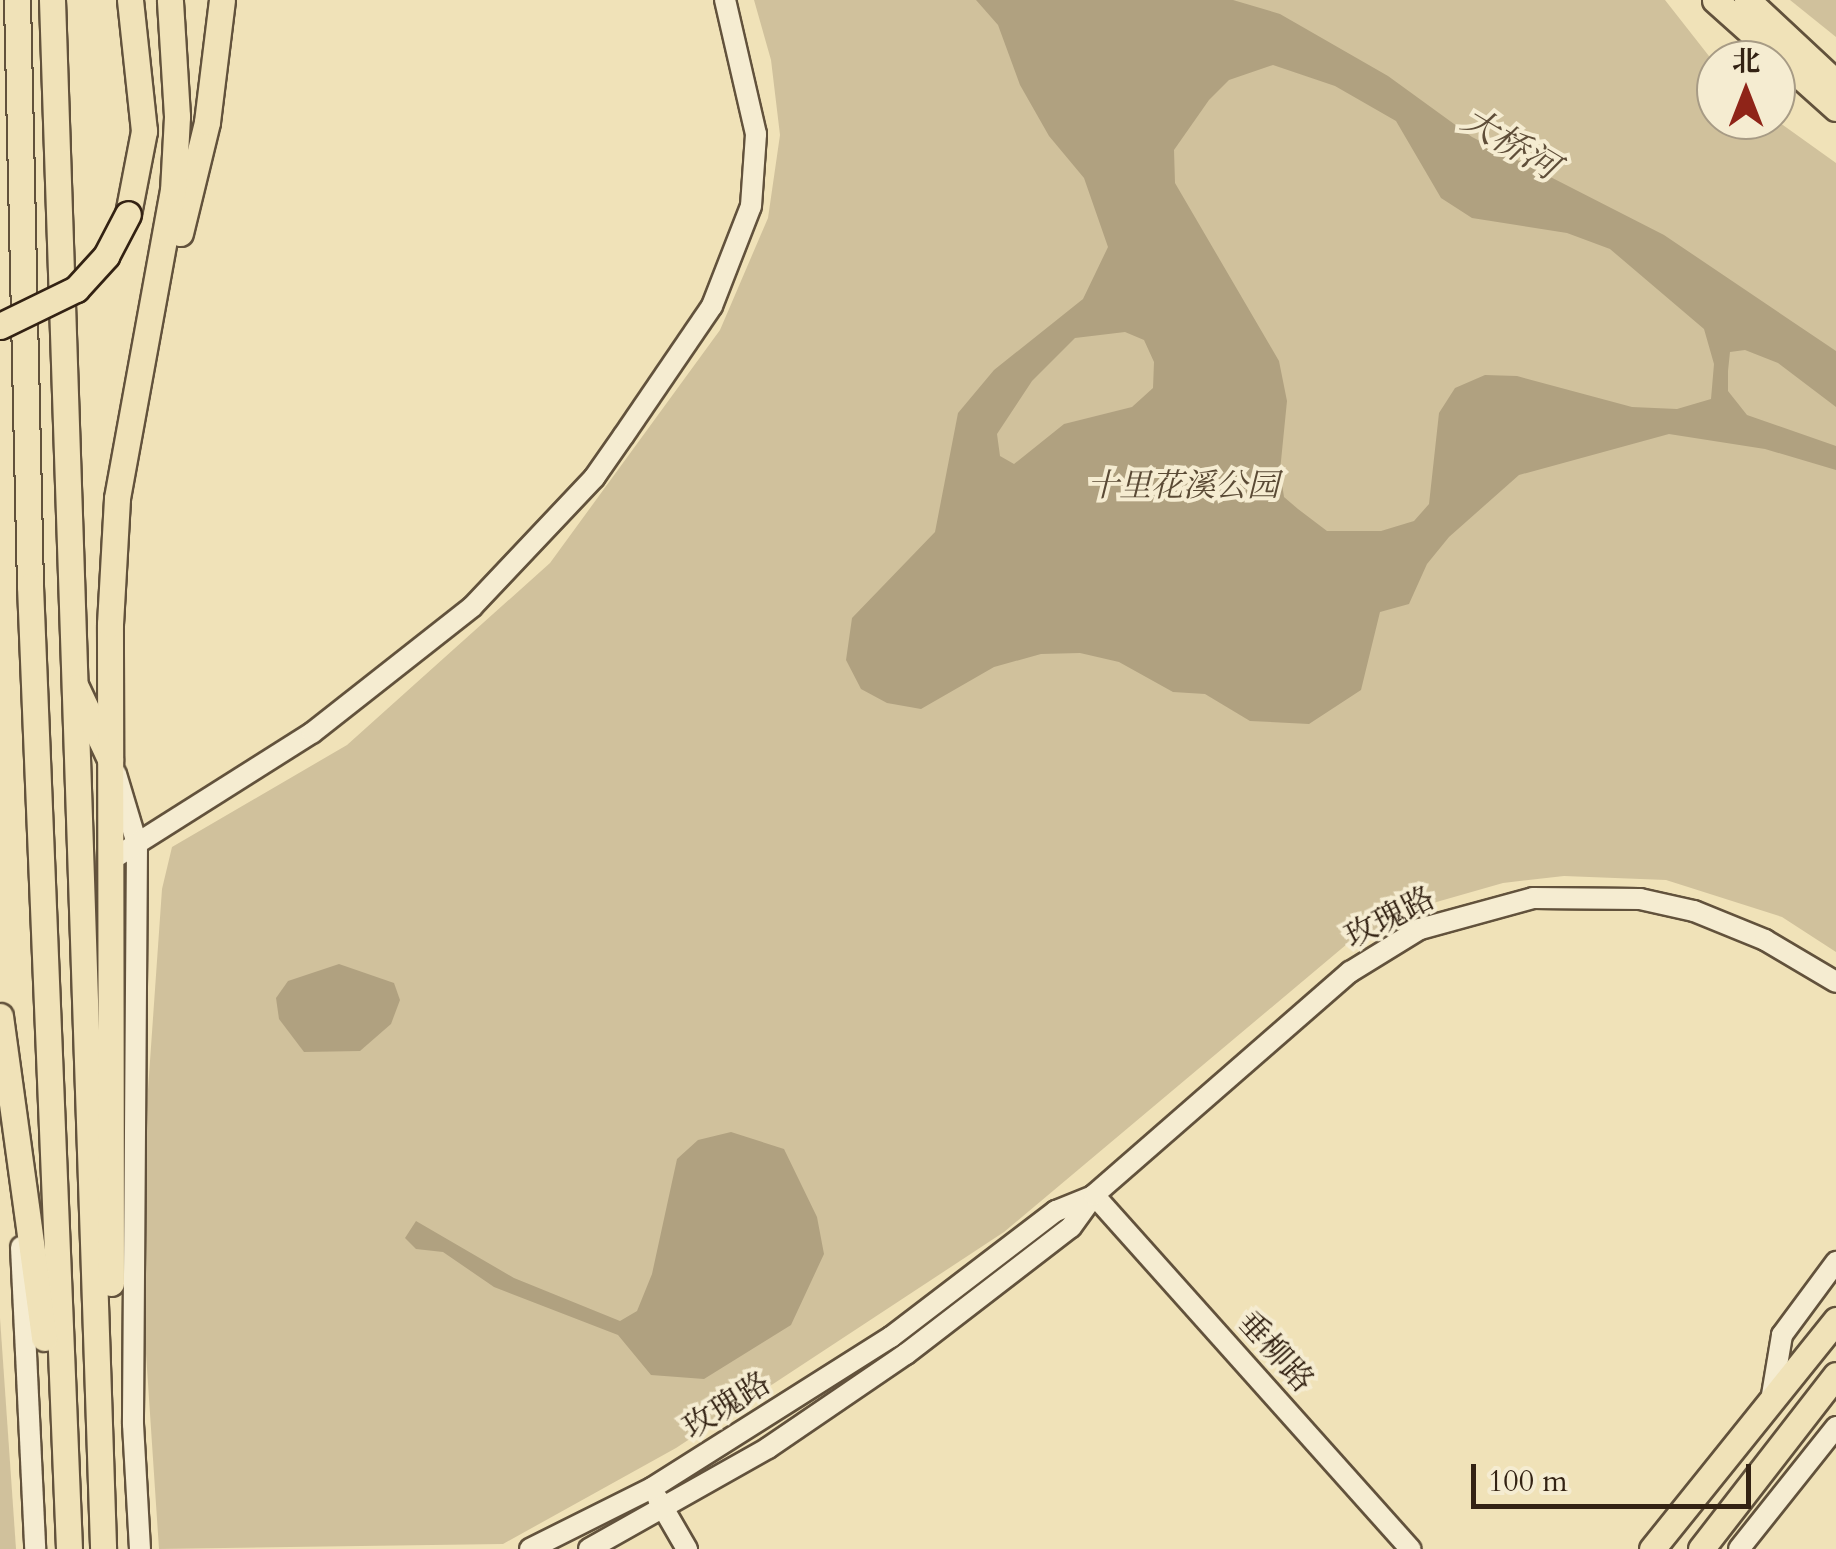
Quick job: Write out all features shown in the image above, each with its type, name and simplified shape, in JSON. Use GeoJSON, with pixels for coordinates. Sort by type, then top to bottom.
{"type":"FeatureCollection","features":[{"type":"Feature","properties":{"kind":"main road"},"geometry":{"type":"LineString","coordinates":[[17,0],[31,606],[69,1549]]}},
{"type":"Feature","properties":{"kind":"main road"},"geometry":{"type":"LineString","coordinates":[[52,0],[70,674],[103,1549]]}},
{"type":"Feature","properties":{"kind":"main road"},"geometry":{"type":"LineString","coordinates":[[0,326],[76,288],[106,256],[128,214],[144,130],[130,0]]}},
{"type":"Feature","properties":{"kind":"main road"},"geometry":{"type":"LineString","coordinates":[[101,1492],[125,851],[114,768],[110,624],[116,498],[173,191],[177,116],[170,0]]}},
{"type":"Feature","properties":{"kind":"main road"},"geometry":{"type":"LineString","coordinates":[[146,343],[207,122],[222,0]]}},
{"type":"Feature","properties":{"kind":"main road"},"geometry":{"type":"LineString","coordinates":[[1715,0],[1836,108]]}},
{"type":"Feature","properties":{"kind":"main road"},"geometry":{"type":"LineString","coordinates":[[1747,0],[1836,83]]}},
{"type":"Feature","properties":{"kind":"main road"},"geometry":{"type":"LineString","coordinates":[[70,674],[114,768]]}},
{"type":"Feature","properties":{"kind":"main road"},"geometry":{"type":"LineString","coordinates":[[0,1016],[65,1491]]}},
{"type":"Feature","properties":{"kind":"main road"},"geometry":{"type":"LineString","coordinates":[[1652,1549],[1769,1410],[1836,1320]]}},
{"type":"Feature","properties":{"kind":"main road"},"geometry":{"type":"LineString","coordinates":[[1701,1549],[1836,1375]]}},
{"type":"Feature","properties":{"kind":"street"},"geometry":{"type":"LineString","coordinates":[[140,1549],[133,1424],[125,851],[312,733],[472,607],[594,478],[712,306],[751,206],[756,134],[725,0]]}},
{"type":"Feature","properties":{"kind":"street","name":"玫瑰路"},"geometry":{"type":"LineString","coordinates":[[589,1549],[665,1510],[906,1354],[1071,1227],[1094,1195],[1350,972],[1420,929],[1473,911],[1549,897],[1640,899],[1694,911],[1765,940],[1836,982]]}},
{"type":"Feature","properties":{"kind":"street"},"geometry":{"type":"LineString","coordinates":[[16,1135],[35,1549]]}},
{"type":"Feature","properties":{"kind":"street","name":"玫瑰路"},"geometry":{"type":"LineString","coordinates":[[530,1549],[652,1488],[892,1337],[1056,1212],[1094,1195]]}},
{"type":"Feature","properties":{"kind":"street","name":"垂柳路"},"geometry":{"type":"LineString","coordinates":[[1094,1195],[1410,1549]]}},
{"type":"Feature","properties":{"kind":"street"},"geometry":{"type":"LineString","coordinates":[[1769,1410],[1782,1335],[1836,1262]]}},
{"type":"Feature","properties":{"kind":"street"},"geometry":{"type":"LineString","coordinates":[[1797,1477],[1805,1415]]}},
{"type":"Feature","properties":{"kind":"street"},"geometry":{"type":"LineString","coordinates":[[1740,1549],[1836,1427]]}},
{"type":"Feature","properties":{"kind":"street"},"geometry":{"type":"LineString","coordinates":[[652,1488],[687,1549]]}},
{"type":"Feature","properties":{"kind":"green space","name":"十里花溪公园"},"geometry":{"type":"Polygon","coordinates":[[[754,0],[1665,0],[1696,40],[1696,140],[1796,140],[1796,134],[1836,163],[1836,952],[1782,917],[1666,880],[1564,876],[1503,883],[1433,903],[1347,944],[1004,1232],[676,1448],[503,1544],[159,1549],[138,1233],[162,889],[172,847],[347,745],[550,563],[720,330],[768,218],[780,135],[771,60],[754,0]]]}},
{"type":"Feature","properties":{"kind":"green space"},"geometry":{"type":"Polygon","coordinates":[[[1790,0],[1836,0],[1836,37],[1790,0]]]}},
{"type":"Feature","properties":{"kind":"green space"},"geometry":{"type":"Polygon","coordinates":[[[0,1318],[16,1549],[0,1549],[0,1318]]]}},
{"type":"Feature","properties":{"kind":"shaded area"},"geometry":{"type":"Polygon","coordinates":[[[976,0],[1233,0],[1280,14],[1388,76],[1472,137],[1664,235],[1836,351],[1836,407],[1778,363],[1745,350],[1730,352],[1728,391],[1747,415],[1836,446],[1836,470],[1765,449],[1669,434],[1519,475],[1449,537],[1427,564],[1409,604],[1380,612],[1361,690],[1309,724],[1250,721],[1205,694],[1173,692],[1119,662],[1080,653],[1041,654],[994,667],[921,709],[887,703],[861,689],[846,660],[852,618],[935,532],[958,413],[994,370],[1083,299],[1108,247],[1084,178],[1049,136],[1020,85],[998,25],[976,0]],[[1273,65],[1229,80],[1209,100],[1174,150],[1175,183],[1279,361],[1287,401],[1280,471],[1284,497],[1298,509],[1327,531],[1381,531],[1414,521],[1429,504],[1439,413],[1455,388],[1485,375],[1517,376],[1632,407],[1677,409],[1711,399],[1714,364],[1704,329],[1610,249],[1567,233],[1472,218],[1441,198],[1396,121],[1335,86],[1273,65]],[[1125,332],[1075,338],[1032,381],[997,434],[1000,456],[1014,464],[1064,424],[1132,407],[1153,388],[1154,362],[1144,340],[1125,332]]]}},
{"type":"Feature","properties":{"kind":"shaded area"},"geometry":{"type":"Polygon","coordinates":[[[339,964],[394,983],[400,1000],[391,1024],[360,1051],[304,1052],[279,1019],[276,998],[288,981],[339,964]]]}},
{"type":"Feature","properties":{"kind":"shaded area"},"geometry":{"type":"Polygon","coordinates":[[[731,1132],[784,1149],[817,1217],[824,1254],[791,1325],[704,1379],[651,1375],[618,1335],[494,1287],[443,1252],[416,1249],[405,1238],[416,1221],[514,1278],[620,1321],[637,1311],[652,1274],[677,1159],[698,1140],[731,1132]]]}},
{"type":"Feature","properties":{"kind":"water label","name":"大桥河"},"geometry":{"type":"Point","coordinates":[1510,144]}}]}
